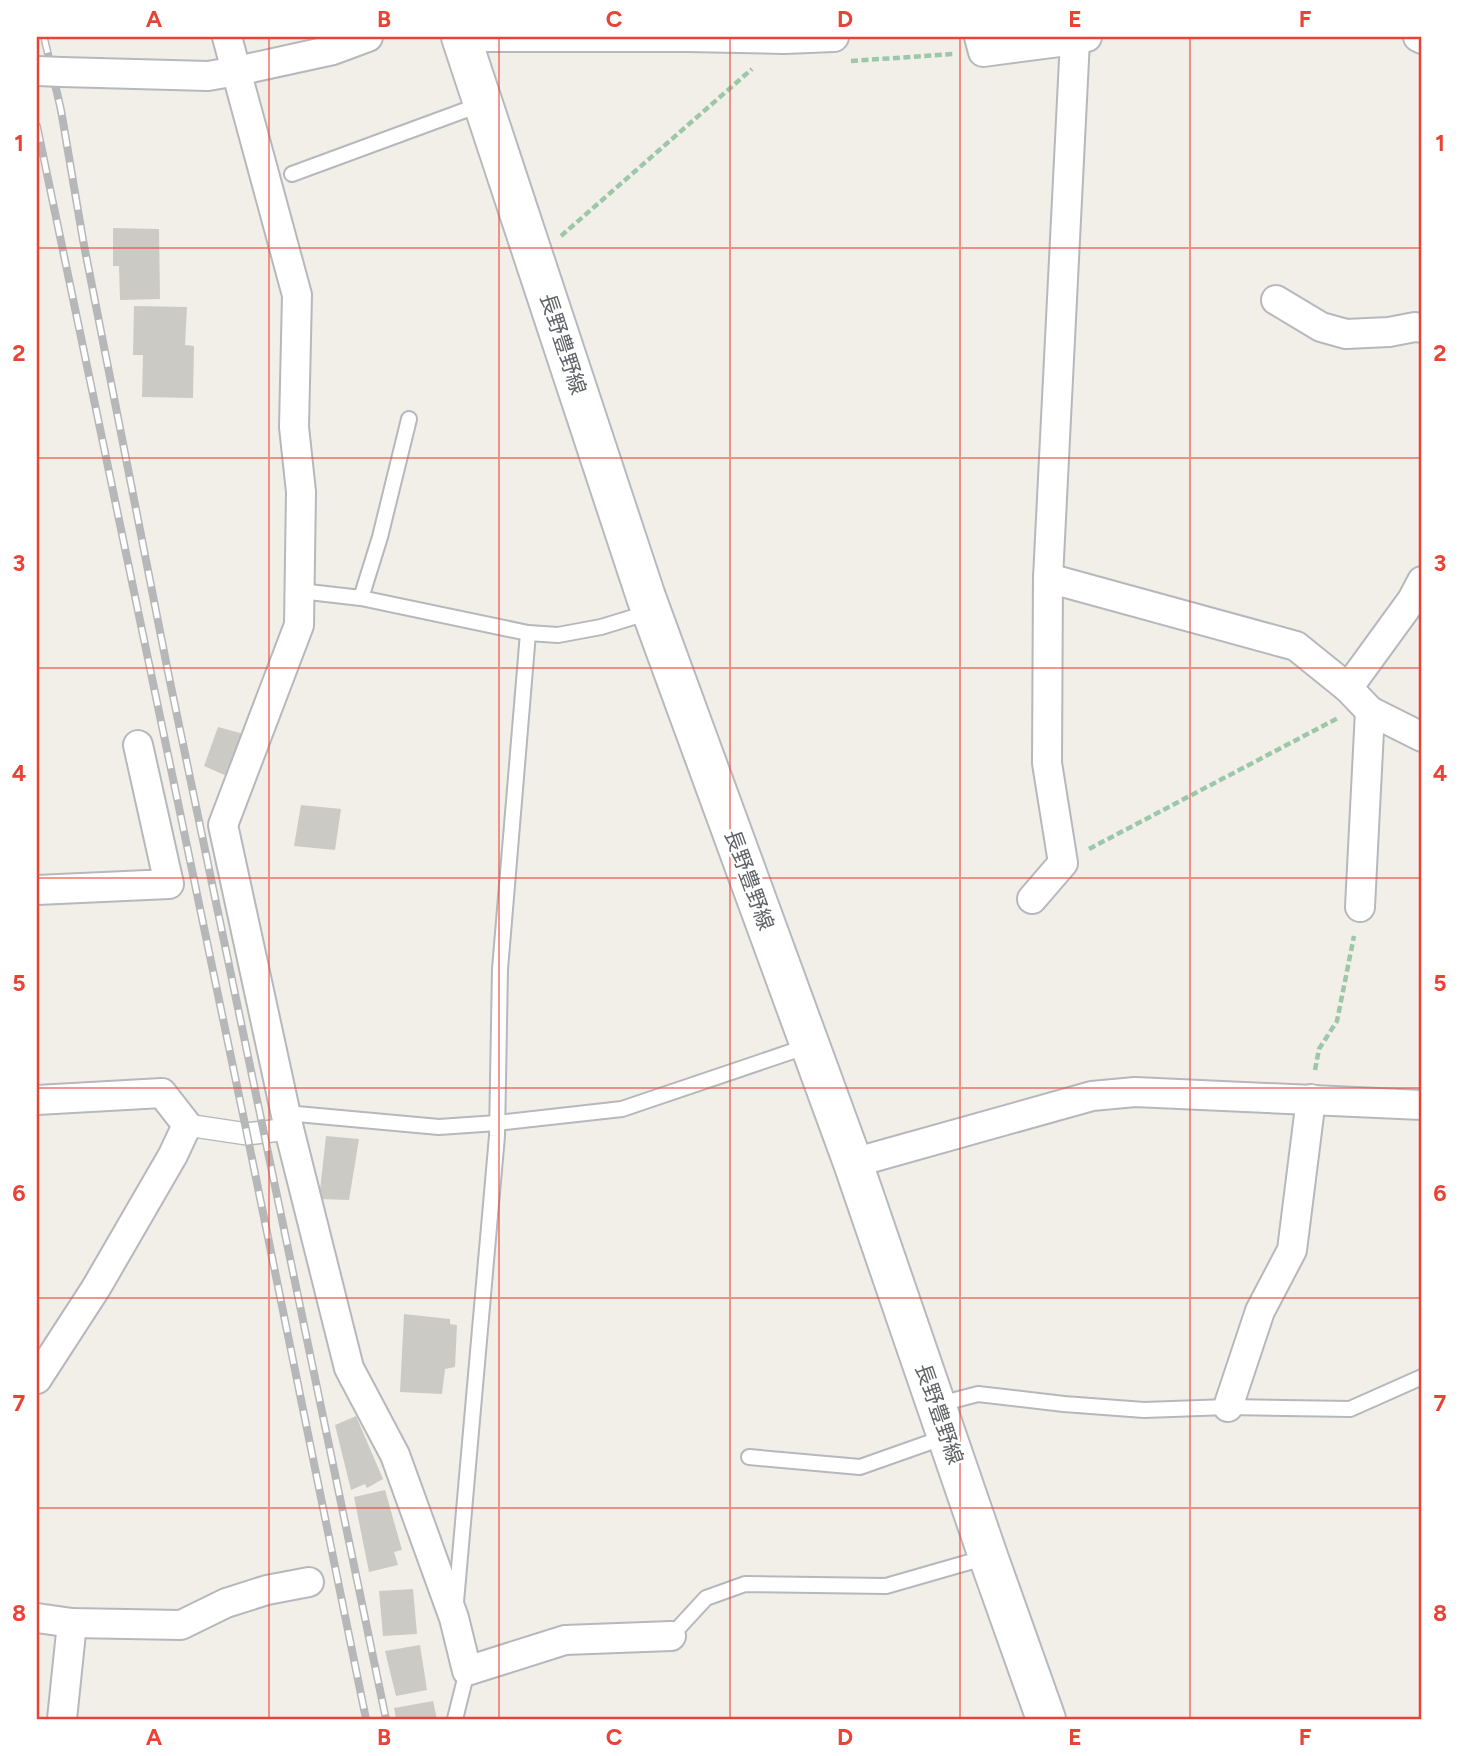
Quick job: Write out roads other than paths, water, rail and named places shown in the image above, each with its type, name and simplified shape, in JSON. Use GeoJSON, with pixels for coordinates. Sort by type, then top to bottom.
{"type":"FeatureCollection","features":[{"type":"Feature","properties":{"kind":"main road","name":"長野豊野線"},"geometry":{"type":"LineString","coordinates":[[461,37],[651,612],[853,1163],[1046,1719]]}},
{"type":"Feature","properties":{"kind":"street"},"geometry":{"type":"LineString","coordinates":[[227,37],[297,295],[294,427],[301,492],[299,625],[223,825],[288,1121],[349,1367],[395,1455],[454,1618],[467,1671],[565,1640],[671,1636]]}},
{"type":"Feature","properties":{"kind":"street"},"geometry":{"type":"LineString","coordinates":[[50,71],[208,76],[333,50],[368,37]]}},
{"type":"Feature","properties":{"kind":"street"},"geometry":{"type":"LineString","coordinates":[[461,37],[834,37]]}},
{"type":"Feature","properties":{"kind":"street"},"geometry":{"type":"LineString","coordinates":[[981,44],[1082,38],[1048,578],[1047,762],[1063,863],[1031,899]]}},
{"type":"Feature","properties":{"kind":"street"},"geometry":{"type":"LineString","coordinates":[[1276,300],[1321,327],[1346,334],[1422,328]]}},
{"type":"Feature","properties":{"kind":"street"},"geometry":{"type":"LineString","coordinates":[[1048,578],[1296,646],[1361,701],[1422,737]]}},
{"type":"Feature","properties":{"kind":"street"},"geometry":{"type":"LineString","coordinates":[[1360,907],[1361,701],[1422,580]]}},
{"type":"Feature","properties":{"kind":"street"},"geometry":{"type":"LineString","coordinates":[[37,890],[169,884],[138,744]]}},
{"type":"Feature","properties":{"kind":"street"},"geometry":{"type":"LineString","coordinates":[[853,1163],[1092,1096],[1135,1092],[1422,1105]]}},
{"type":"Feature","properties":{"kind":"street"},"geometry":{"type":"LineString","coordinates":[[37,1100],[162,1093],[187,1125],[247,1134],[288,1121]]}},
{"type":"Feature","properties":{"kind":"street"},"geometry":{"type":"LineString","coordinates":[[1228,1407],[1260,1311],[1292,1250],[1311,1099]]}},
{"type":"Feature","properties":{"kind":"street"},"geometry":{"type":"LineString","coordinates":[[37,1379],[96,1288],[173,1155],[187,1125]]}},
{"type":"Feature","properties":{"kind":"street"},"geometry":{"type":"LineString","coordinates":[[37,1618],[72,1623],[181,1625],[226,1603],[267,1590],[309,1582]]}},
{"type":"Feature","properties":{"kind":"street"},"geometry":{"type":"LineString","coordinates":[[62,1719],[72,1623]]}},
{"type":"Feature","properties":{"kind":"lane"},"geometry":{"type":"LineString","coordinates":[[292,174],[483,103]]}},
{"type":"Feature","properties":{"kind":"lane"},"geometry":{"type":"LineString","coordinates":[[361,598],[380,537],[409,419]]}},
{"type":"Feature","properties":{"kind":"lane"},"geometry":{"type":"LineString","coordinates":[[300,591],[361,598],[528,633],[558,635],[601,627],[651,612]]}},
{"type":"Feature","properties":{"kind":"lane"},"geometry":{"type":"LineString","coordinates":[[454,1618],[497,1124],[500,969],[528,633]]}},
{"type":"Feature","properties":{"kind":"lane"},"geometry":{"type":"LineString","coordinates":[[288,1121],[439,1127],[497,1124],[622,1109],[810,1045]]}},
{"type":"Feature","properties":{"kind":"lane"},"geometry":{"type":"LineString","coordinates":[[749,1457],[860,1467],[942,1421],[978,1394],[1143,1410],[1228,1407],[1350,1409],[1422,1377]]}},
{"type":"Feature","properties":{"kind":"lane"},"geometry":{"type":"LineString","coordinates":[[671,1636],[706,1598],[745,1584],[887,1586],[988,1556]]}},
{"type":"Feature","properties":{"kind":"lane"},"geometry":{"type":"LineString","coordinates":[[455,1719],[467,1671]]}},
{"type":"Feature","properties":{"kind":"railway"},"geometry":{"type":"LineString","coordinates":[[44,37],[61,110],[83,240],[168,672],[386,1719]]}},
{"type":"Feature","properties":{"kind":"railway"},"geometry":{"type":"LineString","coordinates":[[37,126],[366,1719]]}}]}
